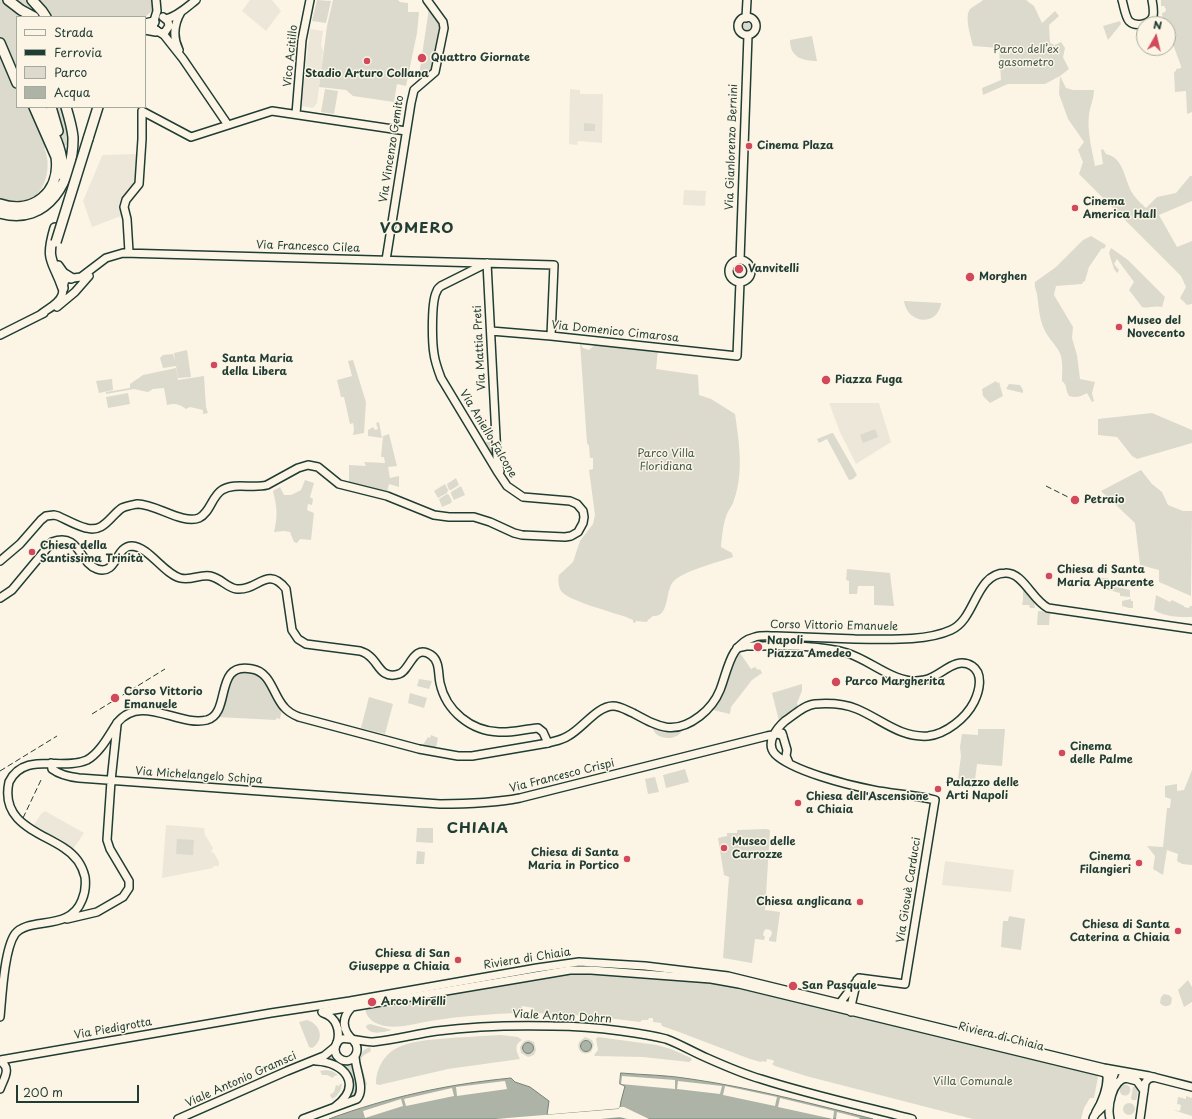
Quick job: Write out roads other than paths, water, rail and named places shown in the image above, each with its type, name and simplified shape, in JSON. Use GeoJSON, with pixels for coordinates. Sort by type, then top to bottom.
{"type":"FeatureCollection","features":[{"type":"Feature","properties":{"kind":"highway"},"geometry":{"type":"LineString","coordinates":[[1,0],[22,16]]}},
{"type":"Feature","properties":{"kind":"highway"},"geometry":{"type":"LineString","coordinates":[[8,0],[32,16]]}},
{"type":"Feature","properties":{"kind":"highway"},"geometry":{"type":"LineString","coordinates":[[32,0],[45,16]]}},
{"type":"Feature","properties":{"kind":"highway"},"geometry":{"type":"LineString","coordinates":[[146,29],[156,28]]}},
{"type":"Feature","properties":{"kind":"highway"},"geometry":{"type":"LineString","coordinates":[[0,42],[16,81]]}},
{"type":"Feature","properties":{"kind":"highway"},"geometry":{"type":"LineString","coordinates":[[29,108],[56,148]]}},
{"type":"Feature","properties":{"kind":"highway"},"geometry":{"type":"LineString","coordinates":[[35,108],[63,162],[61,185]]}},
{"type":"Feature","properties":{"kind":"highway"},"geometry":{"type":"LineString","coordinates":[[41,108],[56,148]]}},
{"type":"Feature","properties":{"kind":"highway"},"geometry":{"type":"LineString","coordinates":[[0,204],[12,207],[28,205],[43,197],[53,182],[57,166],[56,126],[51,108]]}},
{"type":"Feature","properties":{"kind":"highway"},"geometry":{"type":"LineString","coordinates":[[63,288],[64,276],[56,260],[55,246],[86,139],[93,108]]}},
{"type":"Feature","properties":{"kind":"highway"},"geometry":{"type":"LineString","coordinates":[[86,139],[98,108]]}},
{"type":"Feature","properties":{"kind":"highway"},"geometry":{"type":"LineString","coordinates":[[0,213],[11,216],[27,215],[36,212],[52,200],[68,170],[72,154],[73,136],[67,112]]}},
{"type":"Feature","properties":{"kind":"street"},"geometry":{"type":"LineString","coordinates":[[156,28],[166,32],[169,28],[168,18],[160,10],[158,0]]}},
{"type":"Feature","properties":{"kind":"street"},"geometry":{"type":"LineString","coordinates":[[158,0],[156,28],[183,59],[228,125]]}},
{"type":"Feature","properties":{"kind":"street"},"geometry":{"type":"LineString","coordinates":[[156,28],[160,17],[168,18],[181,12],[196,0]]}},
{"type":"Feature","properties":{"kind":"street","name":"Vico Acitillo"},"geometry":{"type":"LineString","coordinates":[[296,114],[302,40],[310,0]]}},
{"type":"Feature","properties":{"kind":"street","name":"Via Vincenzo Gemito"},"geometry":{"type":"LineString","coordinates":[[386,260],[406,131],[414,90],[435,72],[444,28],[443,22],[427,0]]}},
{"type":"Feature","properties":{"kind":"street"},"geometry":{"type":"LineString","coordinates":[[746,16],[752,19],[755,24],[755,30],[753,33],[748,35],[742,34],[738,28],[741,20],[746,16],[747,0]]}},
{"type":"Feature","properties":{"kind":"street"},"geometry":{"type":"LineString","coordinates":[[1122,0],[1127,18],[1130,22],[1139,25],[1149,21],[1152,18],[1152,0]]}},
{"type":"Feature","properties":{"kind":"street"},"geometry":{"type":"LineString","coordinates":[[181,12],[176,22],[174,36],[183,59]]}},
{"type":"Feature","properties":{"kind":"street","name":"Via Gianlorenzo Bernini"},"geometry":{"type":"LineString","coordinates":[[740,260],[748,35]]}},
{"type":"Feature","properties":{"kind":"street"},"geometry":{"type":"LineString","coordinates":[[128,252],[127,219],[124,207],[126,200],[139,184],[142,111],[191,137],[272,112],[296,114],[406,131]]}},
{"type":"Feature","properties":{"kind":"street","name":"Via Francesco Cilea"},"geometry":{"type":"LineString","coordinates":[[0,335],[59,306],[71,296],[102,264],[128,252]]}},
{"type":"Feature","properties":{"kind":"street","name":"Via Francesco Cilea"},"geometry":{"type":"LineString","coordinates":[[64,276],[78,278],[84,276],[106,258],[128,252],[554,265],[551,336]]}},
{"type":"Feature","properties":{"kind":"street"},"geometry":{"type":"LineString","coordinates":[[740,260],[747,262],[751,272],[748,279],[740,282],[734,281],[731,278],[729,271],[733,262],[740,260]]}},
{"type":"Feature","properties":{"kind":"street","name":"Via Aniello Falcone"},"geometry":{"type":"LineString","coordinates":[[0,561],[20,544],[46,516],[58,516],[86,528],[96,529],[105,524],[122,508],[138,504],[184,518],[195,519],[199,518],[206,512],[222,489],[234,486],[267,486],[298,468],[308,465],[318,467],[339,484],[387,496],[434,515],[474,518],[490,522],[522,535],[571,536],[576,534],[580,530],[584,517],[583,511],[577,504],[570,501],[523,497],[507,486],[440,374],[435,361],[433,348],[434,298],[437,290],[441,286],[488,263]]}},
{"type":"Feature","properties":{"kind":"street","name":"Via Mattia Preti"},"geometry":{"type":"LineString","coordinates":[[488,263],[496,457],[502,479]]}},
{"type":"Feature","properties":{"kind":"street"},"geometry":{"type":"LineString","coordinates":[[64,276],[76,281],[79,287]]}},
{"type":"Feature","properties":{"kind":"street","name":"Via Domenico Cimarosa"},"geometry":{"type":"LineString","coordinates":[[491,331],[737,356],[740,282]]}},
{"type":"Feature","properties":{"kind":"street","name":"Via Francesco Cilea"},"geometry":{"type":"LineString","coordinates":[[40,315],[59,301],[63,293],[63,288]]}},
{"type":"Feature","properties":{"kind":"street"},"geometry":{"type":"LineString","coordinates":[[0,598],[12,590],[52,542],[59,539],[67,540],[74,544],[90,565],[100,569],[112,567],[121,551],[127,547],[134,546],[141,549],[171,573],[180,578],[194,578],[207,575],[235,589],[245,589],[263,579],[275,579],[286,589],[292,630],[296,637],[303,643],[360,651],[368,654],[382,671],[391,675],[398,675],[405,671],[414,656],[423,653],[429,654],[437,663],[443,695],[450,707],[466,722],[476,728],[498,732],[538,728],[543,732],[548,743]]}},
{"type":"Feature","properties":{"kind":"street","name":"Corso Vittorio Emanuele"},"geometry":{"type":"LineString","coordinates":[[117,723],[125,716],[141,710],[197,720],[208,720],[215,716],[220,708],[227,679],[235,671],[244,668],[255,669],[263,673],[268,679],[280,702],[286,710],[294,715],[419,749],[449,755],[472,756],[548,743],[570,736],[607,707],[620,707],[656,725],[667,728],[678,727],[691,722],[707,710],[715,700],[720,689],[729,660],[737,648],[749,639],[757,636],[776,636],[889,640],[909,639],[939,634],[951,630],[962,623],[983,586],[992,577],[1004,573],[1017,577],[1038,600],[1048,608],[1192,629]]}},
{"type":"Feature","properties":{"kind":"street"},"geometry":{"type":"LineString","coordinates":[[757,636],[752,639],[751,642],[757,646]]}},
{"type":"Feature","properties":{"kind":"street"},"geometry":{"type":"LineString","coordinates":[[737,648],[744,646],[808,647],[836,650],[857,656],[896,676],[910,681],[927,680],[959,663],[972,666],[978,673],[979,689],[970,708],[951,727],[936,734],[920,736],[904,733],[891,728],[858,709],[849,706],[828,704],[807,706],[783,723],[773,735],[772,744],[774,752],[790,764]]}},
{"type":"Feature","properties":{"kind":"street"},"geometry":{"type":"LineString","coordinates":[[62,920],[74,913],[80,906],[85,893],[84,873],[76,858],[65,848],[19,825],[9,815],[4,798],[5,791],[13,776],[22,768],[32,764],[75,762],[84,760],[95,754],[117,723]]}},
{"type":"Feature","properties":{"kind":"street"},"geometry":{"type":"LineString","coordinates":[[0,1017],[9,951],[15,935],[20,930],[27,927],[89,915],[100,911],[123,897],[128,891],[129,883],[107,843],[117,723]]}},
{"type":"Feature","properties":{"kind":"street"},"geometry":{"type":"LineString","coordinates":[[783,723],[781,730],[786,758],[790,764]]}},
{"type":"Feature","properties":{"kind":"street","name":"Via Francesco Crispi"},"geometry":{"type":"LineString","coordinates":[[352,798],[448,804],[503,801],[773,735],[778,734],[783,736]]}},
{"type":"Feature","properties":{"kind":"street"},"geometry":{"type":"LineString","coordinates":[[105,741],[112,744],[114,753]]}},
{"type":"Feature","properties":{"kind":"street"},"geometry":{"type":"LineString","coordinates":[[777,754],[786,752]]}},
{"type":"Feature","properties":{"kind":"street","name":"Via Michelangelo Schipa"},"geometry":{"type":"LineString","coordinates":[[51,763],[54,770],[66,776],[79,778],[352,798]]}},
{"type":"Feature","properties":{"kind":"street","name":"Via Giosuè Carducci"},"geometry":{"type":"LineString","coordinates":[[790,764],[845,783],[878,791],[935,800],[905,984],[861,978],[857,980]]}},
{"type":"Feature","properties":{"kind":"street"},"geometry":{"type":"LineString","coordinates":[[80,906],[82,913],[89,915]]}},
{"type":"Feature","properties":{"kind":"street","name":"Riviera di Chiaia"},"geometry":{"type":"LineString","coordinates":[[351,1004],[537,968],[578,962],[645,966],[724,976],[840,1003],[851,1009],[1103,1072],[1114,1072]]}},
{"type":"Feature","properties":{"kind":"street","name":"Riviera di Chiaia"},"geometry":{"type":"LineString","coordinates":[[230,1020],[336,1003],[351,1004],[565,971],[581,970],[722,980],[851,1009],[1114,1072]]}},
{"type":"Feature","properties":{"kind":"street"},"geometry":{"type":"LineString","coordinates":[[840,1003],[857,980]]}},
{"type":"Feature","properties":{"kind":"street"},"geometry":{"type":"LineString","coordinates":[[851,1009],[857,980]]}},
{"type":"Feature","properties":{"kind":"street"},"geometry":{"type":"LineString","coordinates":[[303,1119],[357,1099],[360,1096],[361,1088],[355,1066],[357,1046],[345,1030],[342,1009],[336,1003]]}},
{"type":"Feature","properties":{"kind":"street"},"geometry":{"type":"LineString","coordinates":[[351,1004],[342,1009],[322,1012],[331,1016],[337,1026],[339,1035],[336,1045],[336,1054],[341,1060],[349,1060],[356,1055]]}},
{"type":"Feature","properties":{"kind":"street"},"geometry":{"type":"LineString","coordinates":[[344,1018],[351,1004]]}},
{"type":"Feature","properties":{"kind":"street"},"geometry":{"type":"LineString","coordinates":[[337,1026],[342,1009]]}},
{"type":"Feature","properties":{"kind":"street","name":"Via Piedigrotta"},"geometry":{"type":"LineString","coordinates":[[0,1060],[230,1020]]}},
{"type":"Feature","properties":{"kind":"street","name":"Viale Anton Dohrn"},"geometry":{"type":"LineString","coordinates":[[353,1040],[373,1042],[436,1031],[487,1026],[561,1026],[620,1031],[664,1039],[744,1074],[836,1100],[912,1119]]}},
{"type":"Feature","properties":{"kind":"street"},"geometry":{"type":"LineString","coordinates":[[336,1045],[346,1038],[353,1040]]}},
{"type":"Feature","properties":{"kind":"street","name":"Viale Anton Dohrn"},"geometry":{"type":"LineString","coordinates":[[356,1055],[361,1048],[373,1042]]}},
{"type":"Feature","properties":{"kind":"street","name":"Viale Antonio Gramsci"},"geometry":{"type":"LineString","coordinates":[[178,1119],[324,1056],[336,1045]]}},
{"type":"Feature","properties":{"kind":"street"},"geometry":{"type":"LineString","coordinates":[[0,1060],[6,1065],[7,1070],[0,1089]]}},
{"type":"Feature","properties":{"kind":"street"},"geometry":{"type":"LineString","coordinates":[[312,1061],[333,1064],[342,1069],[345,1073],[349,1084],[348,1094],[336,1106]]}},
{"type":"Feature","properties":{"kind":"street"},"geometry":{"type":"LineString","coordinates":[[1095,1115],[1107,1082],[1107,1075],[1103,1072]]}},
{"type":"Feature","properties":{"kind":"street"},"geometry":{"type":"LineString","coordinates":[[1095,1115],[1106,1102],[1114,1072]]}},
{"type":"Feature","properties":{"kind":"street"},"geometry":{"type":"LineString","coordinates":[[1114,1072],[1154,1077],[1192,1087]]}},
{"type":"Feature","properties":{"kind":"street"},"geometry":{"type":"LineString","coordinates":[[1114,1072],[1138,1082],[1144,1093]]}},
{"type":"Feature","properties":{"kind":"street"},"geometry":{"type":"LineString","coordinates":[[1109,1117],[1115,1086],[1114,1072]]}},
{"type":"Feature","properties":{"kind":"street"},"geometry":{"type":"LineString","coordinates":[[1140,1118],[1146,1081],[1154,1077]]}},
{"type":"Feature","properties":{"kind":"street"},"geometry":{"type":"LineString","coordinates":[[1115,1086],[1119,1080],[1127,1078]]}},
{"type":"Feature","properties":{"kind":"street"},"geometry":{"type":"LineString","coordinates":[[1095,1115],[1103,1111],[1109,1117],[1117,1119]]}},
{"type":"Feature","properties":{"kind":"water"},"geometry":{"type":"Polygon","coordinates":[[[584,1041],[588,1041],[590,1042],[590,1050],[584,1051],[581,1048],[581,1044],[584,1041]]]}},
{"type":"Feature","properties":{"kind":"water"},"geometry":{"type":"Polygon","coordinates":[[[526,1043],[530,1043],[532,1044],[532,1052],[526,1053],[523,1050],[523,1046],[526,1043]]]}},
{"type":"Feature","properties":{"kind":"water"},"geometry":{"type":"Polygon","coordinates":[[[621,1073],[674,1077],[737,1087],[873,1119],[329,1119],[374,1104],[419,1092],[511,1078],[515,1082],[530,1087],[549,1101],[547,1115],[618,1109],[620,1107],[625,1086],[620,1084],[621,1073]]]}},
{"type":"Feature","properties":{"kind":"railway"},"geometry":{"type":"LineString","coordinates":[[1046,486],[1070,498]]}},
{"type":"Feature","properties":{"kind":"railway"},"geometry":{"type":"LineString","coordinates":[[92,714],[165,669]]}},
{"type":"Feature","properties":{"kind":"railway"},"geometry":{"type":"LineString","coordinates":[[0,771],[57,736]]}},
{"type":"Feature","properties":{"kind":"railway"},"geometry":{"type":"LineString","coordinates":[[23,818],[41,780]]}},
{"type":"Feature","properties":{"kind":"place","name":"Quattro Giornate"},"geometry":{"type":"Point","coordinates":[422,58]}},
{"type":"Feature","properties":{"kind":"place","name":"Stadio Arturo Collana"},"geometry":{"type":"Point","coordinates":[367,61]}},
{"type":"Feature","properties":{"kind":"place","name":"Cinema Plaza"},"geometry":{"type":"Point","coordinates":[749,146]}},
{"type":"Feature","properties":{"kind":"place","name":"Cinema America Hall"},"geometry":{"type":"Point","coordinates":[1075,208]}},
{"type":"Feature","properties":{"kind":"place","name":"Vanvitelli"},"geometry":{"type":"Point","coordinates":[739,269]}},
{"type":"Feature","properties":{"kind":"place","name":"Morghen"},"geometry":{"type":"Point","coordinates":[970,277]}},
{"type":"Feature","properties":{"kind":"place","name":"Museo del Novecento"},"geometry":{"type":"Point","coordinates":[1119,327]}},
{"type":"Feature","properties":{"kind":"place","name":"Santa Maria della Libera"},"geometry":{"type":"Point","coordinates":[214,365]}},
{"type":"Feature","properties":{"kind":"place","name":"Piazza Fuga"},"geometry":{"type":"Point","coordinates":[826,380]}},
{"type":"Feature","properties":{"kind":"place","name":"Petraio"},"geometry":{"type":"Point","coordinates":[1075,500]}},
{"type":"Feature","properties":{"kind":"place","name":"Chiesa della Santissima Trinità"},"geometry":{"type":"Point","coordinates":[32,552]}},
{"type":"Feature","properties":{"kind":"place","name":"Chiesa di Santa Maria Apparente"},"geometry":{"type":"Point","coordinates":[1049,576]}},
{"type":"Feature","properties":{"kind":"place","name":"Napoli Piazza Amedeo"},"geometry":{"type":"Point","coordinates":[758,647]}},
{"type":"Feature","properties":{"kind":"place","name":"Parco Margherita"},"geometry":{"type":"Point","coordinates":[836,682]}},
{"type":"Feature","properties":{"kind":"place","name":"Corso Vittorio Emanuele"},"geometry":{"type":"Point","coordinates":[115,698]}},
{"type":"Feature","properties":{"kind":"place","name":"Cinema delle Palme"},"geometry":{"type":"Point","coordinates":[1062,753]}},
{"type":"Feature","properties":{"kind":"place","name":"Palazzo delle Arti Napoli"},"geometry":{"type":"Point","coordinates":[938,789]}},
{"type":"Feature","properties":{"kind":"place","name":"Chiesa dell'Ascensione a Chiaia"},"geometry":{"type":"Point","coordinates":[798,803]}},
{"type":"Feature","properties":{"kind":"place","name":"Museo delle Carrozze"},"geometry":{"type":"Point","coordinates":[724,848]}},
{"type":"Feature","properties":{"kind":"place","name":"Chiesa di Santa Maria in Portico"},"geometry":{"type":"Point","coordinates":[627,859]}},
{"type":"Feature","properties":{"kind":"place","name":"Cinema Filangieri"},"geometry":{"type":"Point","coordinates":[1139,863]}},
{"type":"Feature","properties":{"kind":"place","name":"Chiesa anglicana"},"geometry":{"type":"Point","coordinates":[860,902]}},
{"type":"Feature","properties":{"kind":"place","name":"Chiesa di Santa Caterina a Chiaia"},"geometry":{"type":"Point","coordinates":[1178,931]}},
{"type":"Feature","properties":{"kind":"place","name":"Chiesa di San Giuseppe a Chiaia"},"geometry":{"type":"Point","coordinates":[458,960]}},
{"type":"Feature","properties":{"kind":"place","name":"San Pasquale"},"geometry":{"type":"Point","coordinates":[793,986]}},
{"type":"Feature","properties":{"kind":"place","name":"Arco Mirelli"},"geometry":{"type":"Point","coordinates":[372,1002]}},
{"type":"Feature","properties":{"kind":"district","name":"VOMERO"},"geometry":{"type":"Point","coordinates":[417,229]}},
{"type":"Feature","properties":{"kind":"district","name":"CHIAIA"},"geometry":{"type":"Point","coordinates":[478,829]}},
{"type":"Feature","properties":{"kind":"park label","name":"Parco dell’ex gasometro"},"geometry":{"type":"Point","coordinates":[1026,56]}},
{"type":"Feature","properties":{"kind":"park label","name":"Parco Villa Floridiana"},"geometry":{"type":"Point","coordinates":[666,460]}},
{"type":"Feature","properties":{"kind":"park label","name":"Villa Comunale"},"geometry":{"type":"Point","coordinates":[973,1082]}}]}
